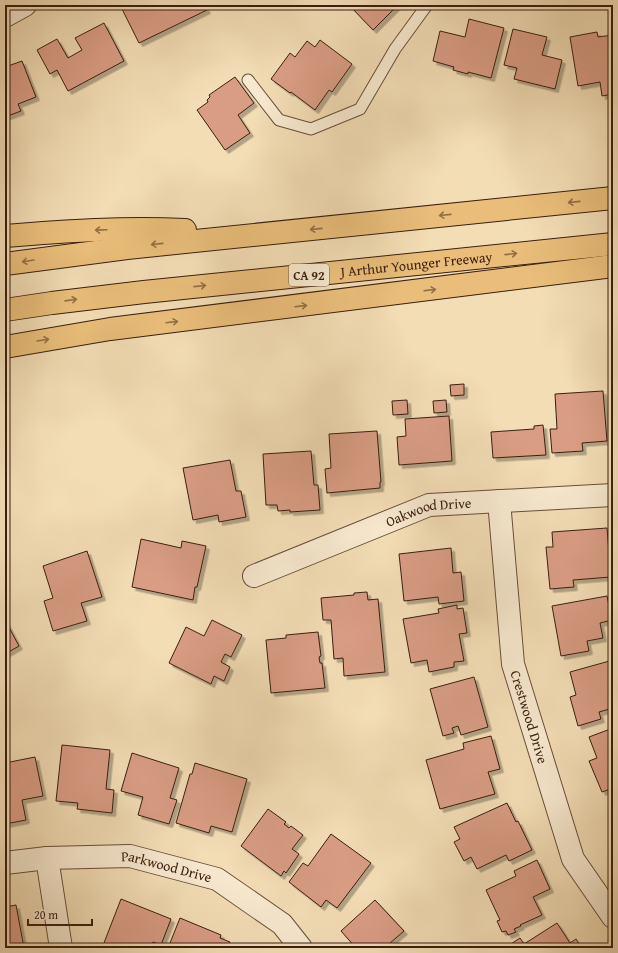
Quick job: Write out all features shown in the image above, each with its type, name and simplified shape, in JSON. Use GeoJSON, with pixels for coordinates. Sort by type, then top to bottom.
{"type":"FeatureCollection","features":[{"type":"Feature","properties":{"kind":"highway"},"geometry":{"type":"LineString","coordinates":[[5,264],[127,248],[613,198]]}},
{"type":"Feature","properties":{"kind":"highway"},"geometry":{"type":"LineString","coordinates":[[5,236],[127,229],[175,229],[266,234]]}},
{"type":"Feature","properties":{"kind":"highway","name":"J Arthur Younger Freeway"},"geometry":{"type":"LineString","coordinates":[[5,310],[152,291],[613,244]]}},
{"type":"Feature","properties":{"kind":"highway"},"geometry":{"type":"LineString","coordinates":[[5,347],[110,329],[613,266]]}},
{"type":"Feature","properties":{"kind":"street"},"geometry":{"type":"LineString","coordinates":[[5,16],[25,5]]}},
{"type":"Feature","properties":{"kind":"street","name":"Oakwood Drive"},"geometry":{"type":"LineString","coordinates":[[254,576],[429,505],[613,494]]}},
{"type":"Feature","properties":{"kind":"street","name":"Crestwood Drive"},"geometry":{"type":"LineString","coordinates":[[499,501],[513,664],[573,859],[613,917]]}},
{"type":"Feature","properties":{"kind":"street","name":"Parkwood Drive"},"geometry":{"type":"LineString","coordinates":[[5,863],[47,858],[130,856],[217,879],[282,924],[301,948]]}},
{"type":"Feature","properties":{"kind":"street"},"geometry":{"type":"LineString","coordinates":[[47,858],[61,948]]}},
{"type":"Feature","properties":{"kind":"lane"},"geometry":{"type":"LineString","coordinates":[[248,80],[279,120],[311,130],[360,109],[395,49],[427,5]]}},
{"type":"Feature","properties":{"kind":"building"},"geometry":{"type":"Polygon","coordinates":[[[120,5],[204,5],[207,10],[139,43],[120,5]]]}},
{"type":"Feature","properties":{"kind":"building"},"geometry":{"type":"Polygon","coordinates":[[[349,5],[398,5],[373,30],[349,5]]]}},
{"type":"Feature","properties":{"kind":"building"},"geometry":{"type":"Polygon","coordinates":[[[469,19],[504,28],[491,78],[453,70],[454,67],[433,61],[440,31],[465,37],[469,19]]]}},
{"type":"Feature","properties":{"kind":"building"},"geometry":{"type":"Polygon","coordinates":[[[104,23],[124,61],[68,91],[57,70],[50,74],[37,50],[57,39],[68,58],[82,50],[75,38],[104,23]]]}},
{"type":"Feature","properties":{"kind":"building"},"geometry":{"type":"Polygon","coordinates":[[[513,29],[547,37],[542,55],[562,60],[555,89],[514,79],[517,68],[504,65],[513,29]]]}},
{"type":"Feature","properties":{"kind":"building"},"geometry":{"type":"Polygon","coordinates":[[[597,32],[598,37],[613,35],[613,94],[602,96],[600,82],[578,86],[570,37],[597,32]]]}},
{"type":"Feature","properties":{"kind":"building"},"geometry":{"type":"Polygon","coordinates":[[[320,40],[352,64],[332,92],[329,90],[315,110],[271,79],[290,53],[295,57],[307,41],[315,47],[320,40]]]}},
{"type":"Feature","properties":{"kind":"building"},"geometry":{"type":"Polygon","coordinates":[[[22,61],[36,97],[18,104],[21,111],[5,117],[5,67],[22,61]]]}},
{"type":"Feature","properties":{"kind":"building"},"geometry":{"type":"Polygon","coordinates":[[[235,77],[254,103],[238,115],[250,133],[225,150],[197,110],[208,102],[207,100],[210,97],[209,95],[235,77]]]}},
{"type":"Feature","properties":{"kind":"building"},"geometry":{"type":"Polygon","coordinates":[[[464,384],[464,395],[451,396],[450,385],[464,384]]]}},
{"type":"Feature","properties":{"kind":"building"},"geometry":{"type":"Polygon","coordinates":[[[603,391],[607,441],[582,443],[583,451],[552,453],[550,429],[557,429],[555,394],[603,391]]]}},
{"type":"Feature","properties":{"kind":"building"},"geometry":{"type":"Polygon","coordinates":[[[407,400],[408,414],[393,415],[392,401],[407,400]]]}},
{"type":"Feature","properties":{"kind":"building"},"geometry":{"type":"Polygon","coordinates":[[[446,400],[447,412],[434,413],[433,401],[446,400]]]}},
{"type":"Feature","properties":{"kind":"building"},"geometry":{"type":"Polygon","coordinates":[[[449,416],[452,461],[399,465],[397,437],[406,436],[405,419],[449,416]]]}},
{"type":"Feature","properties":{"kind":"building"},"geometry":{"type":"Polygon","coordinates":[[[543,425],[546,455],[493,458],[491,432],[534,429],[534,426],[543,425]]]}},
{"type":"Feature","properties":{"kind":"building"},"geometry":{"type":"Polygon","coordinates":[[[377,431],[381,482],[380,488],[327,493],[325,469],[331,468],[329,434],[377,431]]]}},
{"type":"Feature","properties":{"kind":"building"},"geometry":{"type":"Polygon","coordinates":[[[311,451],[314,485],[318,485],[320,510],[290,512],[290,510],[278,511],[277,505],[266,505],[263,454],[311,451]]]}},
{"type":"Feature","properties":{"kind":"building"},"geometry":{"type":"Polygon","coordinates":[[[230,460],[236,491],[241,491],[246,517],[219,522],[218,515],[193,520],[183,468],[230,460]]]}},
{"type":"Feature","properties":{"kind":"building"},"geometry":{"type":"Polygon","coordinates":[[[607,528],[611,577],[573,580],[574,587],[550,589],[546,547],[553,547],[552,532],[607,528]]]}},
{"type":"Feature","properties":{"kind":"building"},"geometry":{"type":"Polygon","coordinates":[[[141,539],[181,548],[182,541],[206,546],[193,600],[132,587],[141,539]]]}},
{"type":"Feature","properties":{"kind":"building"},"geometry":{"type":"Polygon","coordinates":[[[451,548],[453,573],[461,572],[464,601],[439,604],[438,597],[404,601],[399,554],[451,548]]]}},
{"type":"Feature","properties":{"kind":"building"},"geometry":{"type":"Polygon","coordinates":[[[87,551],[102,597],[81,603],[87,621],[53,631],[44,601],[53,598],[43,566],[87,551]]]}},
{"type":"Feature","properties":{"kind":"building"},"geometry":{"type":"Polygon","coordinates":[[[367,592],[368,600],[378,599],[385,672],[344,676],[343,658],[334,659],[331,620],[323,620],[321,598],[354,595],[354,593],[367,592]]]}},
{"type":"Feature","properties":{"kind":"building"},"geometry":{"type":"Polygon","coordinates":[[[607,596],[612,620],[600,623],[603,638],[587,641],[589,651],[561,656],[552,606],[607,596]]]}},
{"type":"Feature","properties":{"kind":"building"},"geometry":{"type":"Polygon","coordinates":[[[457,605],[457,609],[463,608],[467,633],[459,634],[464,661],[454,662],[454,667],[429,672],[427,660],[411,663],[403,619],[439,613],[438,609],[457,605]]]}},
{"type":"Feature","properties":{"kind":"building"},"geometry":{"type":"Polygon","coordinates":[[[5,620],[19,646],[5,654],[5,620]]]}},
{"type":"Feature","properties":{"kind":"building"},"geometry":{"type":"Polygon","coordinates":[[[212,620],[242,635],[231,657],[225,654],[221,662],[230,667],[224,681],[214,676],[211,684],[169,663],[186,627],[204,636],[212,620]]]}},
{"type":"Feature","properties":{"kind":"building"},"geometry":{"type":"Polygon","coordinates":[[[318,632],[321,656],[319,657],[320,663],[322,663],[325,688],[271,693],[266,640],[286,638],[286,635],[318,632]]]}},
{"type":"Feature","properties":{"kind":"building"},"geometry":{"type":"Polygon","coordinates":[[[613,660],[613,708],[599,712],[601,719],[578,726],[570,697],[576,695],[570,672],[613,660]]]}},
{"type":"Feature","properties":{"kind":"building"},"geometry":{"type":"Polygon","coordinates":[[[474,677],[488,727],[461,735],[458,726],[452,728],[454,733],[443,736],[430,689],[474,677]]]}},
{"type":"Feature","properties":{"kind":"building"},"geometry":{"type":"Polygon","coordinates":[[[613,728],[613,788],[602,792],[589,761],[597,758],[589,737],[613,728]]]}},
{"type":"Feature","properties":{"kind":"building"},"geometry":{"type":"Polygon","coordinates":[[[491,736],[500,769],[488,772],[495,794],[440,809],[426,760],[464,749],[463,743],[491,736]]]}},
{"type":"Feature","properties":{"kind":"building"},"geometry":{"type":"Polygon","coordinates":[[[62,745],[110,750],[106,789],[114,790],[112,813],[77,809],[78,803],[56,801],[62,745]]]}},
{"type":"Feature","properties":{"kind":"building"},"geometry":{"type":"Polygon","coordinates":[[[132,753],[179,768],[170,798],[177,800],[169,824],[138,815],[143,797],[121,791],[132,753]]]}},
{"type":"Feature","properties":{"kind":"building"},"geometry":{"type":"Polygon","coordinates":[[[35,757],[43,796],[22,800],[26,820],[5,824],[5,763],[35,757]]]}},
{"type":"Feature","properties":{"kind":"building"},"geometry":{"type":"Polygon","coordinates":[[[195,763],[247,779],[232,832],[211,826],[209,833],[176,823],[190,774],[192,774],[195,763]]]}},
{"type":"Feature","properties":{"kind":"building"},"geometry":{"type":"Polygon","coordinates":[[[507,803],[516,822],[518,821],[532,850],[509,861],[506,855],[477,869],[471,857],[464,861],[454,842],[460,839],[454,827],[507,803]]]}},
{"type":"Feature","properties":{"kind":"building"},"geometry":{"type":"Polygon","coordinates":[[[268,809],[286,822],[284,824],[289,828],[291,826],[303,835],[292,849],[299,854],[286,873],[284,871],[281,876],[241,846],[268,809]]]}},
{"type":"Feature","properties":{"kind":"building"},"geometry":{"type":"Polygon","coordinates":[[[331,834],[371,863],[337,908],[326,900],[321,907],[289,882],[303,863],[308,866],[331,834]]]}},
{"type":"Feature","properties":{"kind":"building"},"geometry":{"type":"Polygon","coordinates":[[[537,860],[550,889],[533,897],[542,915],[520,925],[521,926],[514,929],[516,932],[508,935],[506,931],[502,932],[497,921],[500,920],[486,890],[516,876],[514,871],[537,860]]]}},
{"type":"Feature","properties":{"kind":"building"},"geometry":{"type":"Polygon","coordinates":[[[121,899],[171,919],[161,945],[153,942],[150,948],[102,948],[121,899]]]}},
{"type":"Feature","properties":{"kind":"building"},"geometry":{"type":"Polygon","coordinates":[[[375,900],[404,931],[390,943],[395,948],[356,948],[341,931],[375,900]]]}},
{"type":"Feature","properties":{"kind":"building"},"geometry":{"type":"Polygon","coordinates":[[[16,905],[24,948],[5,948],[5,907],[16,905]]]}},
{"type":"Feature","properties":{"kind":"building"},"geometry":{"type":"Polygon","coordinates":[[[180,918],[221,935],[220,938],[230,942],[228,948],[168,948],[180,918]]]}},
{"type":"Feature","properties":{"kind":"building"},"geometry":{"type":"Polygon","coordinates":[[[557,923],[570,943],[576,939],[582,948],[505,948],[520,938],[524,944],[557,923]]]}}]}
